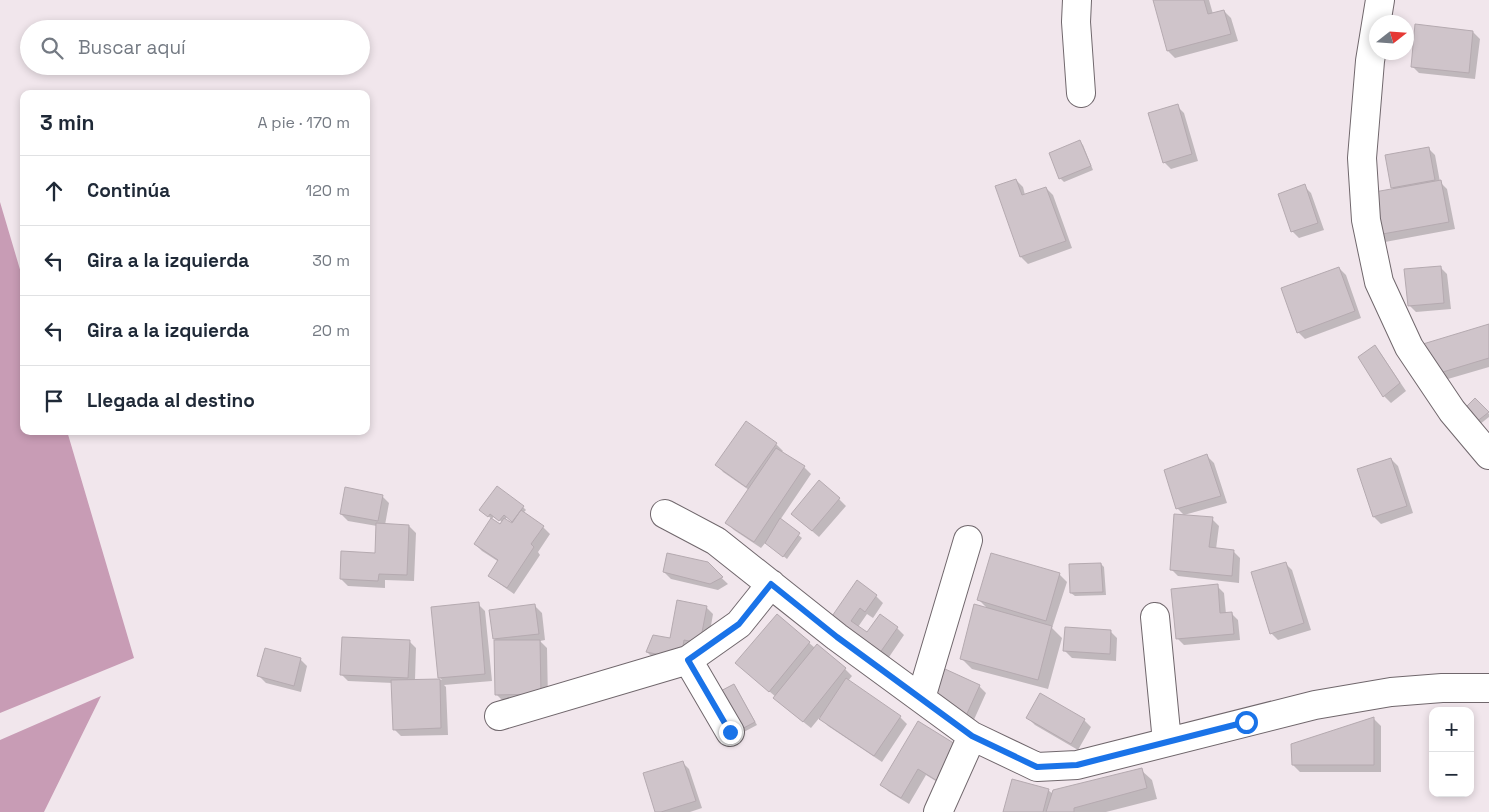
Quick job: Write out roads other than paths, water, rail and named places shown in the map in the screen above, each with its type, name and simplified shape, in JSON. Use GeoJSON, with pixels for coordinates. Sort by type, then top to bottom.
{"type":"FeatureCollection","features":[{"type":"Feature","properties":{"kind":"street"},"geometry":{"type":"LineString","coordinates":[[1077,0],[1076,22],[1080,93]]}},
{"type":"Feature","properties":{"kind":"street"},"geometry":{"type":"LineString","coordinates":[[1380,0],[1370,61],[1362,158],[1366,220],[1379,282],[1409,347],[1452,410],[1489,455]]}},
{"type":"Feature","properties":{"kind":"street"},"geometry":{"type":"LineString","coordinates":[[665,514],[716,541],[837,637],[972,736],[1037,767],[1077,765],[1315,705],[1391,692],[1442,688],[1489,688]]}},
{"type":"Feature","properties":{"kind":"street"},"geometry":{"type":"LineString","coordinates":[[920,698],[968,540]]}},
{"type":"Feature","properties":{"kind":"street"},"geometry":{"type":"LineString","coordinates":[[499,716],[688,660],[739,624],[771,584]]}},
{"type":"Feature","properties":{"kind":"street"},"geometry":{"type":"LineString","coordinates":[[1155,617],[1167,742]]}},
{"type":"Feature","properties":{"kind":"street"},"geometry":{"type":"LineString","coordinates":[[688,660],[730,732]]}},
{"type":"Feature","properties":{"kind":"street"},"geometry":{"type":"LineString","coordinates":[[938,812],[972,736]]}}]}
